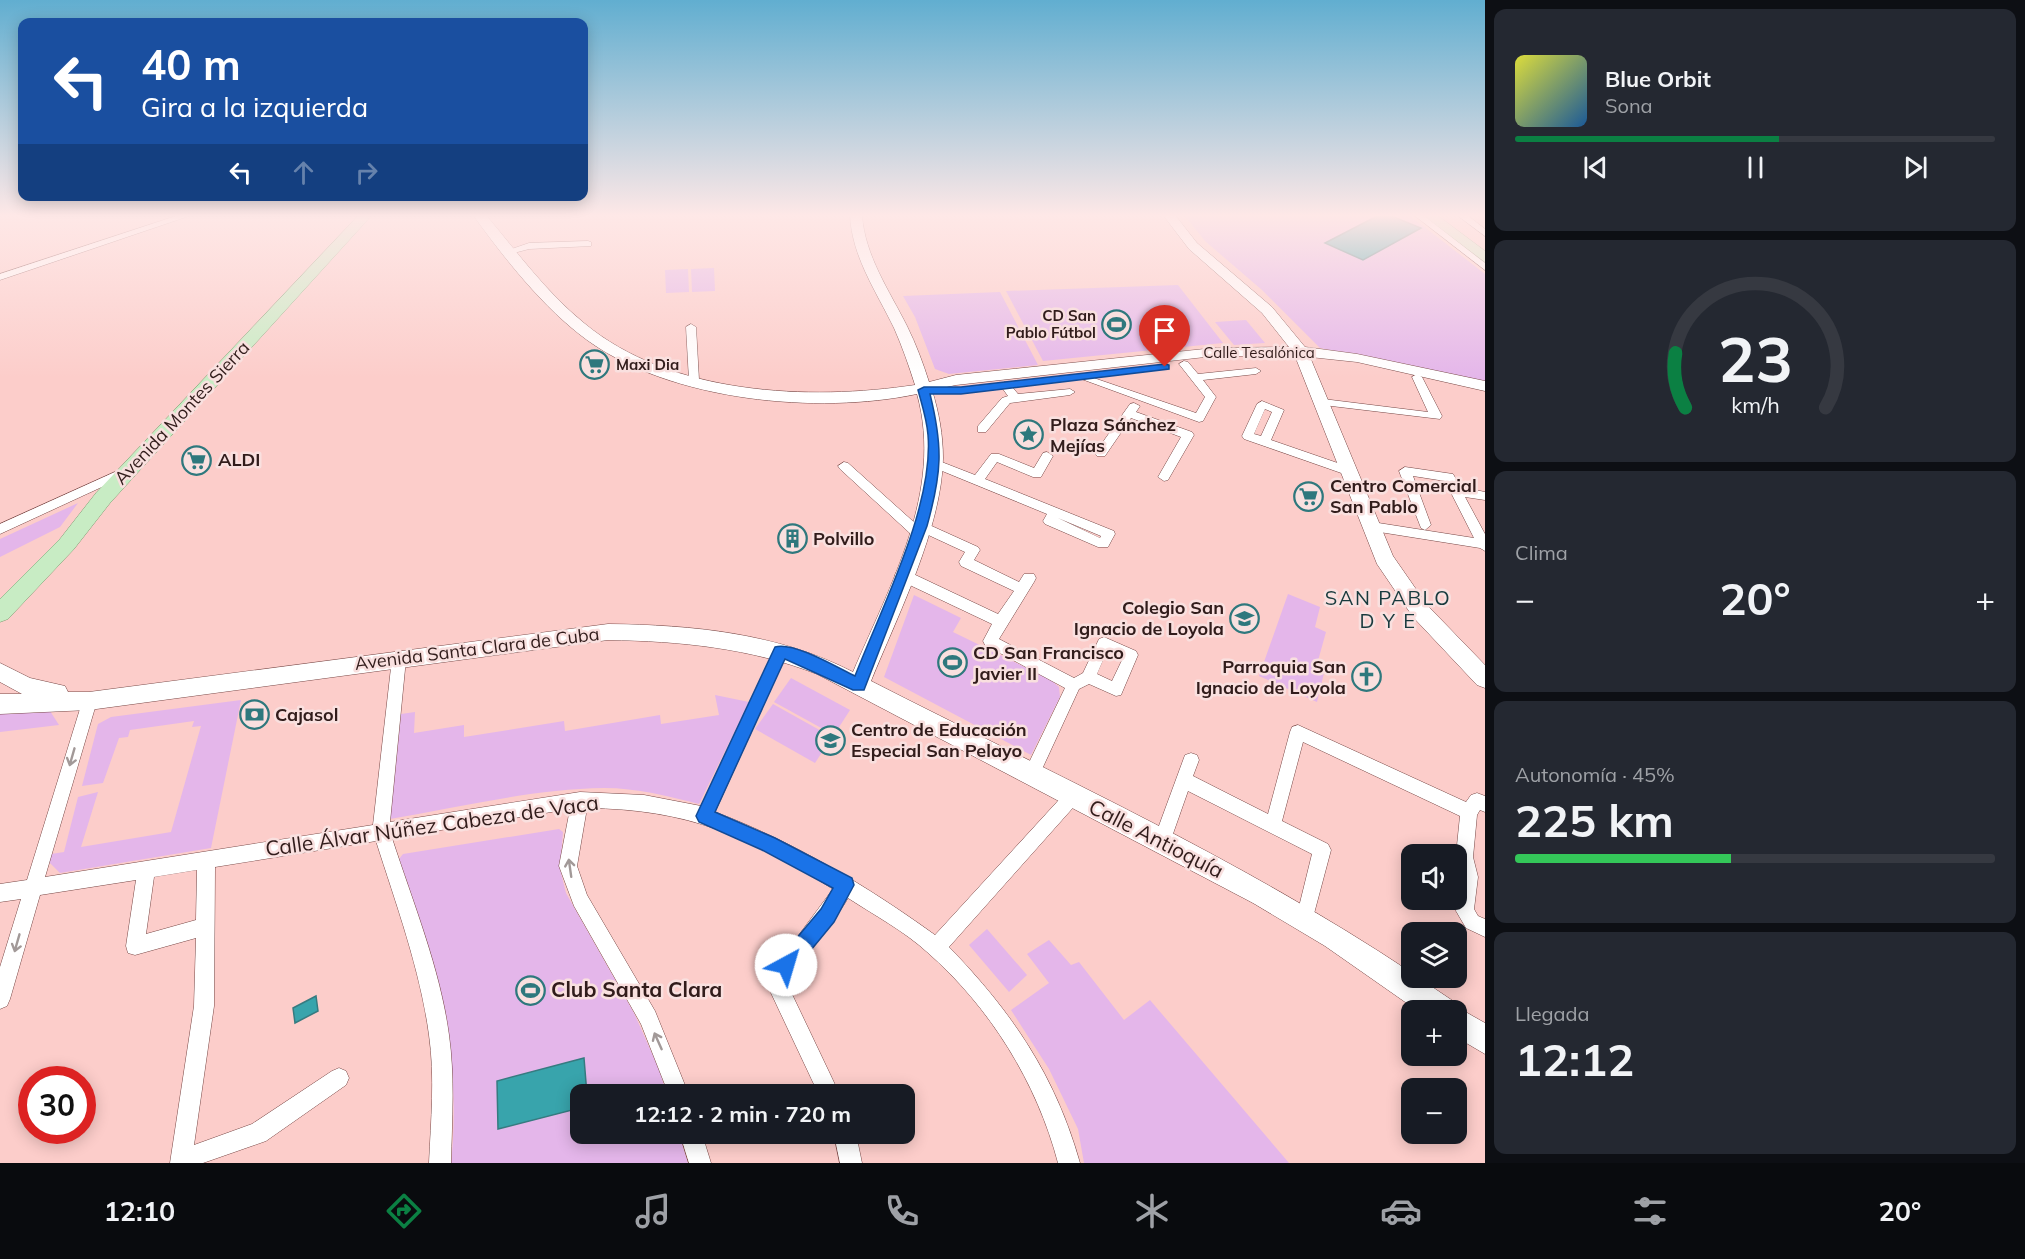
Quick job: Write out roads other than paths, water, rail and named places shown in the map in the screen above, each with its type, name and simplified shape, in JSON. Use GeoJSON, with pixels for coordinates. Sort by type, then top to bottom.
{"type":"FeatureCollection","features":[{"type":"Feature","properties":{"kind":"main road","name":"Avenida Montes Sierra"},"geometry":{"type":"LineString","coordinates":[[0,613],[67,544],[130,469],[316,269]]}},
{"type":"Feature","properties":{"kind":"street"},"geometry":{"type":"LineString","coordinates":[[0,277],[23,269]]}},
{"type":"Feature","properties":{"kind":"street","name":"Calle Tesalónica"},"geometry":{"type":"LineString","coordinates":[[526,269],[575,324],[592,338],[639,363],[694,380],[748,391],[807,396],[884,396],[924,390],[1010,392],[1081,377],[1184,364],[1303,355],[1347,364],[1416,373],[1485,393]]}},
{"type":"Feature","properties":{"kind":"street"},"geometry":{"type":"LineString","coordinates":[[859,685],[920,529],[934,463],[934,434],[924,390],[899,322],[873,269]]}},
{"type":"Feature","properties":{"kind":"street"},"geometry":{"type":"LineString","coordinates":[[1220,269],[1267,310],[1303,355],[1324,376]]}},
{"type":"Feature","properties":{"kind":"street"},"geometry":{"type":"LineString","coordinates":[[691,327],[694,380]]}},
{"type":"Feature","properties":{"kind":"street","name":"Calle Tesalónica"},"geometry":{"type":"LineString","coordinates":[[924,390],[956,380],[1214,352],[1303,355],[1485,386]]}},
{"type":"Feature","properties":{"kind":"street"},"geometry":{"type":"LineString","coordinates":[[1272,358],[1324,376]]}},
{"type":"Feature","properties":{"kind":"street"},"geometry":{"type":"LineString","coordinates":[[1081,377],[1199,418],[1211,397],[1184,364]]}},
{"type":"Feature","properties":{"kind":"street"},"geometry":{"type":"LineString","coordinates":[[1347,364],[1335,366],[1324,376],[1323,402],[1384,559],[1399,584],[1420,611],[1485,679]]}},
{"type":"Feature","properties":{"kind":"street"},"geometry":{"type":"LineString","coordinates":[[1195,378],[1256,371]]}},
{"type":"Feature","properties":{"kind":"street"},"geometry":{"type":"LineString","coordinates":[[1323,402],[1436,416],[1416,373]]}},
{"type":"Feature","properties":{"kind":"street"},"geometry":{"type":"LineString","coordinates":[[982,429],[1010,392],[1070,392]]}},
{"type":"Feature","properties":{"kind":"street"},"geometry":{"type":"LineString","coordinates":[[1101,453],[1140,398]]}},
{"type":"Feature","properties":{"kind":"street"},"geometry":{"type":"LineString","coordinates":[[1129,413],[1188,435],[1164,477]]}},
{"type":"Feature","properties":{"kind":"street"},"geometry":{"type":"LineString","coordinates":[[1264,442],[1351,472]]}},
{"type":"Feature","properties":{"kind":"street"},"geometry":{"type":"LineString","coordinates":[[978,479],[995,457],[1036,474],[1047,456]]}},
{"type":"Feature","properties":{"kind":"street"},"geometry":{"type":"LineString","coordinates":[[934,463],[1055,512]]}},
{"type":"Feature","properties":{"kind":"street"},"geometry":{"type":"LineString","coordinates":[[844,466],[920,529],[974,550],[966,561],[1026,583],[990,641],[1074,685]]}},
{"type":"Feature","properties":{"kind":"street"},"geometry":{"type":"LineString","coordinates":[[0,529],[130,469]]}},
{"type":"Feature","properties":{"kind":"street"},"geometry":{"type":"LineString","coordinates":[[1425,525],[1405,471],[1449,477],[1485,545]]}},
{"type":"Feature","properties":{"kind":"street"},"geometry":{"type":"LineString","coordinates":[[1456,491],[1485,496]]}},
{"type":"Feature","properties":{"kind":"street"},"geometry":{"type":"LineString","coordinates":[[1372,526],[1485,545]]}},
{"type":"Feature","properties":{"kind":"street"},"geometry":{"type":"LineString","coordinates":[[902,575],[1001,622]]}},
{"type":"Feature","properties":{"kind":"street","name":"Avenida Santa Clara de Cuba"},"geometry":{"type":"LineString","coordinates":[[0,704],[89,701],[608,632],[661,632],[781,651],[859,685]]}},
{"type":"Feature","properties":{"kind":"street"},"geometry":{"type":"LineString","coordinates":[[705,816],[781,651]]}},
{"type":"Feature","properties":{"kind":"street"},"geometry":{"type":"LineString","coordinates":[[399,659],[381,830],[424,964],[439,1035],[443,1094],[440,1163]]}},
{"type":"Feature","properties":{"kind":"street","name":"Avenida Santa Clara de Cuba"},"geometry":{"type":"LineString","coordinates":[[0,672],[26,686],[89,701]]}},
{"type":"Feature","properties":{"kind":"street"},"geometry":{"type":"LineString","coordinates":[[1031,774],[1074,685],[1088,677]]}},
{"type":"Feature","properties":{"kind":"street","name":"Calle Antioquía"},"geometry":{"type":"LineString","coordinates":[[859,685],[1305,919],[1426,1000]]}},
{"type":"Feature","properties":{"kind":"street"},"geometry":{"type":"LineString","coordinates":[[0,999],[89,701]]}},
{"type":"Feature","properties":{"kind":"street"},"geometry":{"type":"LineString","coordinates":[[1273,825],[1298,732],[1477,808],[1464,857],[1469,877],[1465,911],[1472,922],[1485,928]]}},
{"type":"Feature","properties":{"kind":"street"},"geometry":{"type":"LineString","coordinates":[[1162,842],[1191,760]]}},
{"type":"Feature","properties":{"kind":"street"},"geometry":{"type":"LineString","coordinates":[[1184,780],[1322,850],[1305,919]]}},
{"type":"Feature","properties":{"kind":"street"},"geometry":{"type":"LineString","coordinates":[[936,948],[1073,796]]}},
{"type":"Feature","properties":{"kind":"street"},"geometry":{"type":"LineString","coordinates":[[580,800],[568,866],[580,900],[648,1018],[675,1084]]}},
{"type":"Feature","properties":{"kind":"street","name":"Calle Álvar Núñez Cabeza de Vaca"},"geometry":{"type":"LineString","coordinates":[[0,893],[381,830],[580,800],[625,800],[705,816],[769,844],[845,885],[936,948],[999,1017],[1036,1072],[1060,1125],[1069,1163]]}},
{"type":"Feature","properties":{"kind":"street"},"geometry":{"type":"LineString","coordinates":[[206,859],[203,927],[204,1006],[181,1162],[258,1133],[339,1078]]}},
{"type":"Feature","properties":{"kind":"street"},"geometry":{"type":"LineString","coordinates":[[147,868],[135,946],[203,927]]}},
{"type":"Feature","properties":{"kind":"street"},"geometry":{"type":"LineString","coordinates":[[825,1084],[781,993],[781,977],[786,965],[827,915],[845,885]]}},
{"type":"Feature","properties":{"kind":"street"},"geometry":{"type":"LineString","coordinates":[[1467,1028],[1485,1040]]}},
{"type":"Feature","properties":{"kind":"street"},"geometry":{"type":"LineString","coordinates":[[694,1144],[700,1163]]}},
{"type":"Feature","properties":{"kind":"street"},"geometry":{"type":"LineString","coordinates":[[847,1144],[851,1163]]}},
{"type":"Feature","properties":{"kind":"water"},"geometry":{"type":"Polygon","coordinates":[[[316,996],[318,1011],[295,1023],[293,1008],[316,996]]]}},
{"type":"Feature","properties":{"kind":"water"},"geometry":{"type":"Polygon","coordinates":[[[584,1058],[586,1084],[570,1084],[570,1111],[498,1129],[497,1081],[584,1058]]]}},
{"type":"Feature","properties":{"kind":"place","name":"CD San Pablo Fútbol"},"geometry":{"type":"Point","coordinates":[1117,325]}},
{"type":"Feature","properties":{"kind":"place","name":"Maxi Dia"},"geometry":{"type":"Point","coordinates":[595,365]}},
{"type":"Feature","properties":{"kind":"place","name":"Plaza Sánchez Mejías"},"geometry":{"type":"Point","coordinates":[1029,435]}},
{"type":"Feature","properties":{"kind":"place","name":"ALDI"},"geometry":{"type":"Point","coordinates":[197,460]}},
{"type":"Feature","properties":{"kind":"place","name":"Centro Comercial San Pablo"},"geometry":{"type":"Point","coordinates":[1309,496]}},
{"type":"Feature","properties":{"kind":"place","name":"Polvillo"},"geometry":{"type":"Point","coordinates":[792,539]}},
{"type":"Feature","properties":{"kind":"place","name":"Colegio San Ignacio de Loyola"},"geometry":{"type":"Point","coordinates":[1245,618]}},
{"type":"Feature","properties":{"kind":"place","name":"CD San Francisco Javier II"},"geometry":{"type":"Point","coordinates":[952,663]}},
{"type":"Feature","properties":{"kind":"place","name":"Parroquia San Ignacio de Loyola"},"geometry":{"type":"Point","coordinates":[1367,677]}},
{"type":"Feature","properties":{"kind":"place","name":"Cajasol"},"geometry":{"type":"Point","coordinates":[254,715]}},
{"type":"Feature","properties":{"kind":"place","name":"Centro de Educación Especial San Pelayo"},"geometry":{"type":"Point","coordinates":[830,740]}},
{"type":"Feature","properties":{"kind":"place","name":"Club Santa Clara"},"geometry":{"type":"Point","coordinates":[530,990]}},
{"type":"Feature","properties":{"kind":"district","name":"SAN PABLO D Y E"},"geometry":{"type":"Point","coordinates":[1388,610]}}]}
